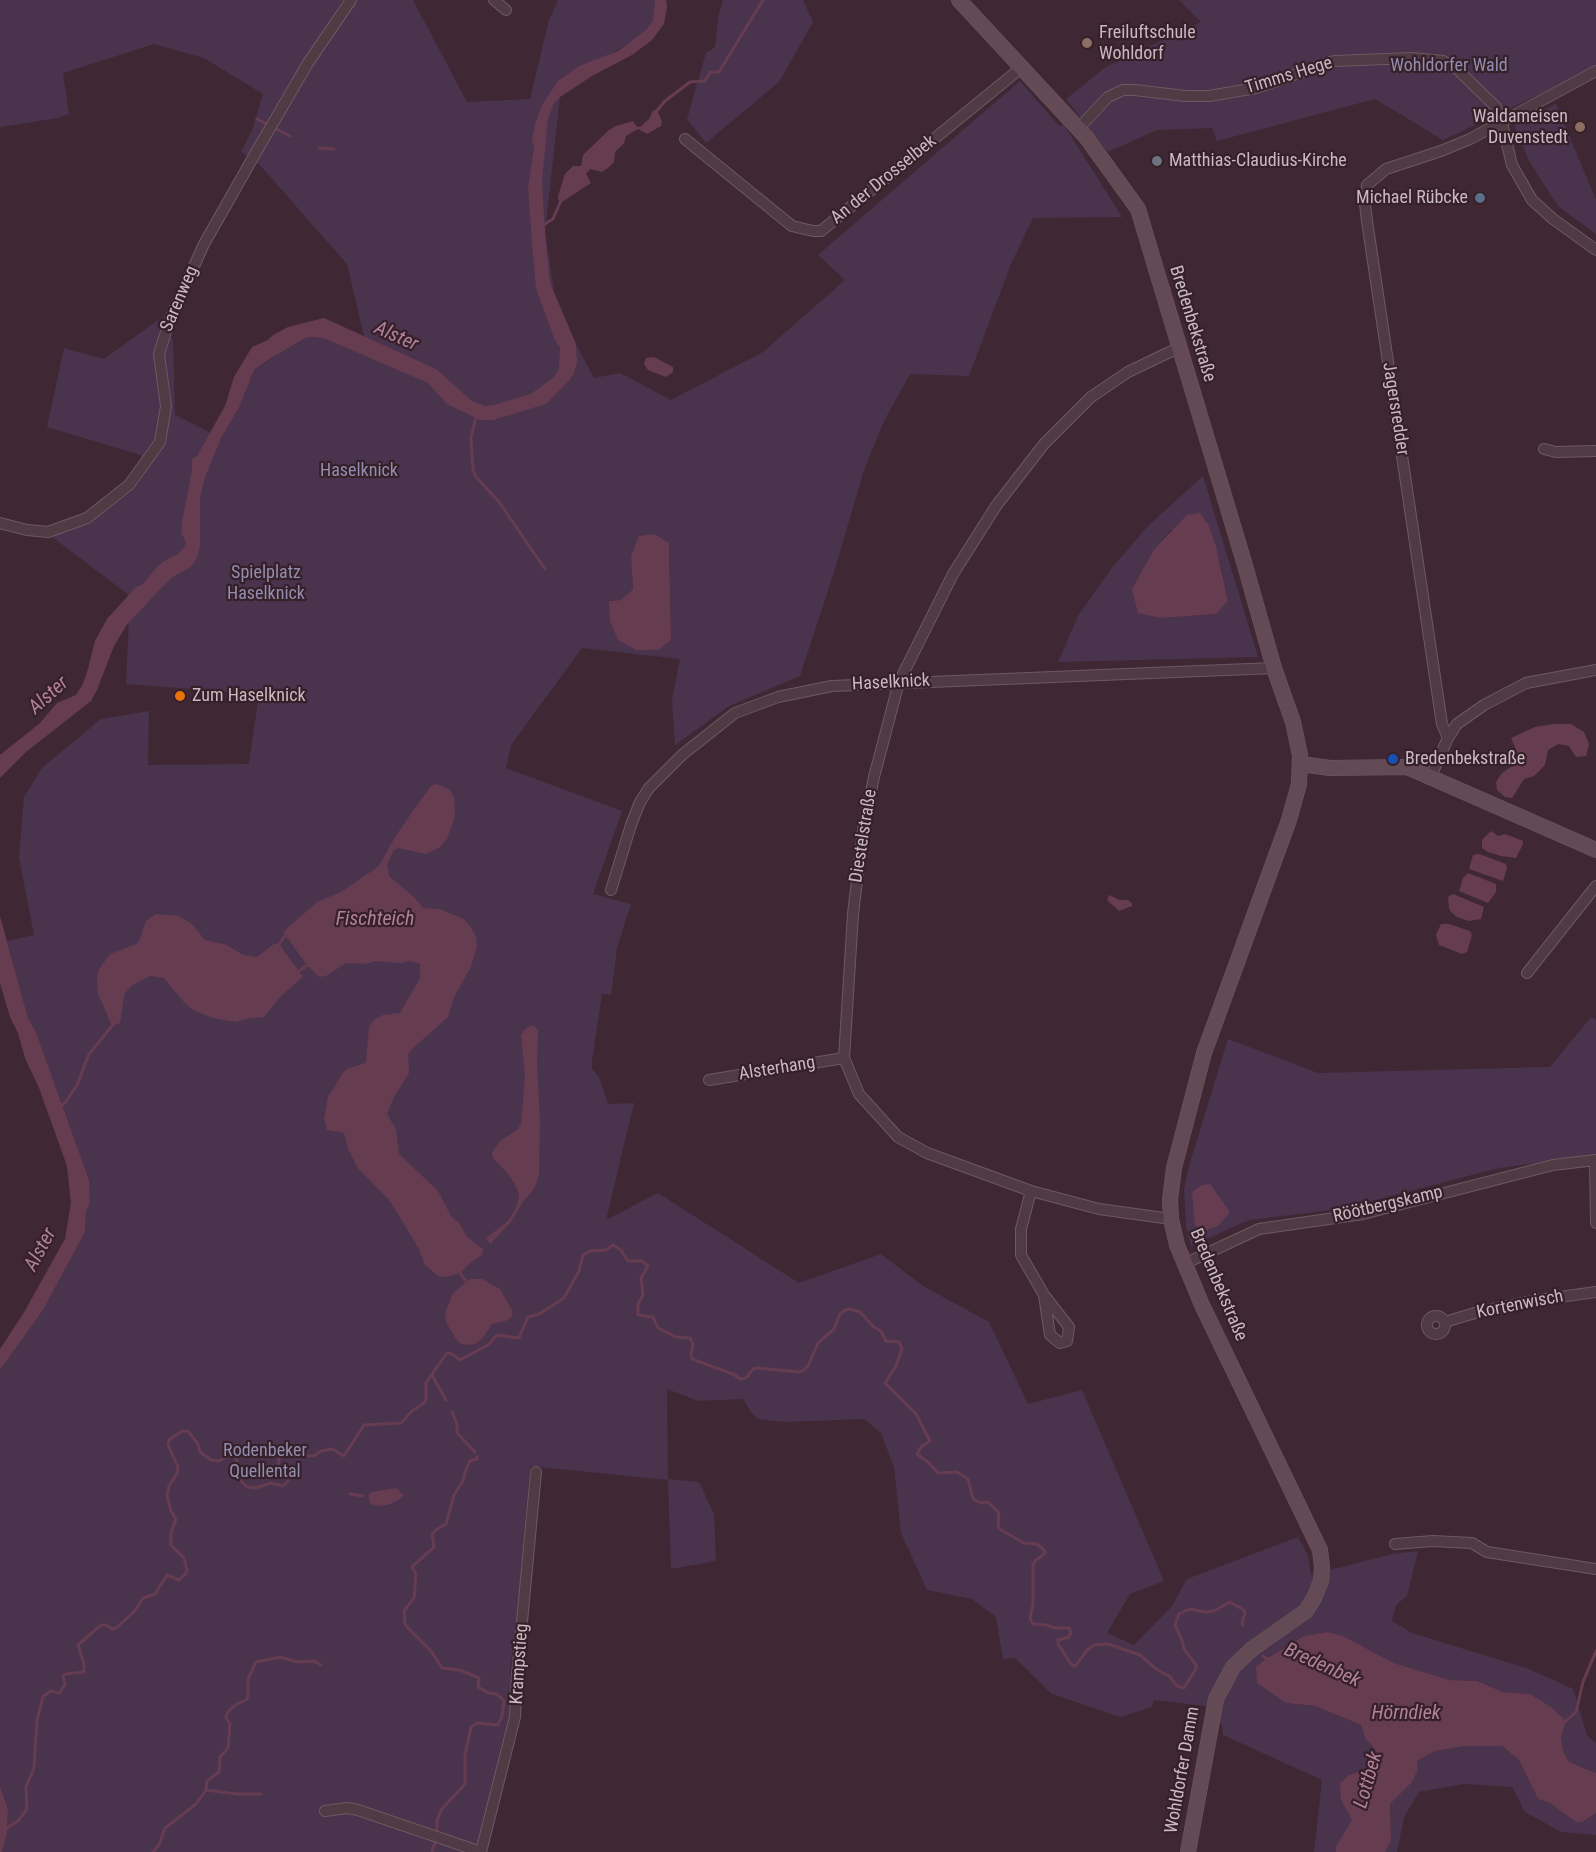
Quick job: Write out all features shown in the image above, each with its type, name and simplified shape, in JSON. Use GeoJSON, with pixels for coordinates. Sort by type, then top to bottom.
{"type":"FeatureCollection","features":[{"type":"Feature","properties":{"kind":"street","name":"Sarenweg"},"geometry":{"type":"LineString","coordinates":[[0,523],[27,530],[48,532],[87,518],[129,485],[160,442],[166,406],[159,354],[170,319],[204,244],[270,127],[308,63],[351,0]]}},
{"type":"Feature","properties":{"kind":"street"},"geometry":{"type":"LineString","coordinates":[[494,0],[506,10]]}},
{"type":"Feature","properties":{"kind":"street","name":"Bredenbekstraße"},"geometry":{"type":"LineString","coordinates":[[959,0],[1079,128],[1137,209],[1245,562],[1274,668],[1293,722],[1300,764],[1299,784],[1289,820],[1204,1053],[1174,1168],[1170,1200],[1171,1219],[1184,1264],[1320,1550],[1321,1581],[1314,1598],[1306,1611],[1264,1641]]}},
{"type":"Feature","properties":{"kind":"street","name":"Timms Hege"},"geometry":{"type":"LineString","coordinates":[[1079,128],[1108,97],[1123,90],[1209,96],[1256,88],[1334,61],[1435,59],[1451,64],[1491,102],[1500,115],[1512,165],[1532,200],[1553,219],[1596,250]]}},
{"type":"Feature","properties":{"kind":"street","name":"An der Drosselbek"},"geometry":{"type":"LineString","coordinates":[[685,139],[792,226],[821,231],[1022,68]]}},
{"type":"Feature","properties":{"kind":"street","name":"Jagersredder"},"geometry":{"type":"LineString","coordinates":[[1448,738],[1442,724],[1365,204],[1367,186],[1386,169],[1441,151],[1502,122],[1596,71]]}},
{"type":"Feature","properties":{"kind":"street","name":"Diestelstraße"},"geometry":{"type":"LineString","coordinates":[[1171,1219],[1099,1209],[1031,1191],[927,1154],[898,1137],[859,1094],[844,1058],[853,914],[863,830],[898,682],[953,574],[996,506],[1044,444],[1091,397],[1128,372],[1180,347]]}},
{"type":"Feature","properties":{"kind":"street"},"geometry":{"type":"LineString","coordinates":[[1544,449],[1556,452],[1596,451]]}},
{"type":"Feature","properties":{"kind":"street","name":"Haselknick"},"geometry":{"type":"LineString","coordinates":[[611,890],[631,825],[640,802],[649,788],[682,755],[735,714],[778,697],[832,686],[898,682],[1274,668]]}},
{"type":"Feature","properties":{"kind":"street"},"geometry":{"type":"LineString","coordinates":[[1431,776],[1456,724],[1484,705],[1526,683],[1596,670]]}},
{"type":"Feature","properties":{"kind":"street"},"geometry":{"type":"LineString","coordinates":[[1300,764],[1330,768],[1402,766],[1431,776],[1596,850]]}},
{"type":"Feature","properties":{"kind":"street"},"geometry":{"type":"LineString","coordinates":[[1527,972],[1596,886]]}},
{"type":"Feature","properties":{"kind":"street","name":"Alsterhang"},"geometry":{"type":"LineString","coordinates":[[709,1080],[844,1058]]}},
{"type":"Feature","properties":{"kind":"street"},"geometry":{"type":"LineString","coordinates":[[1596,1160],[1596,1223]]}},
{"type":"Feature","properties":{"kind":"street","name":"Röötbergskamp"},"geometry":{"type":"LineString","coordinates":[[1184,1264],[1258,1229],[1363,1214],[1553,1165],[1596,1160]]}},
{"type":"Feature","properties":{"kind":"street"},"geometry":{"type":"LineString","coordinates":[[1031,1191],[1021,1229],[1021,1255],[1044,1295]]}},
{"type":"Feature","properties":{"kind":"street","name":"Kortenwisch"},"geometry":{"type":"LineString","coordinates":[[1445,1322],[1478,1312],[1538,1300],[1596,1292]]}},
{"type":"Feature","properties":{"kind":"street","name":"Krampstieg"},"geometry":{"type":"LineString","coordinates":[[481,1852],[516,1717],[517,1675],[536,1472]]}},
{"type":"Feature","properties":{"kind":"street"},"geometry":{"type":"LineString","coordinates":[[1395,1544],[1433,1541],[1472,1543],[1487,1552],[1596,1569]]}},
{"type":"Feature","properties":{"kind":"street","name":"Wohldorfer Damm"},"geometry":{"type":"LineString","coordinates":[[1188,1852],[1215,1698],[1233,1667],[1264,1641]]}},
{"type":"Feature","properties":{"kind":"street"},"geometry":{"type":"LineString","coordinates":[[325,1811],[347,1808],[358,1810],[481,1852]]}},
{"type":"Feature","properties":{"kind":"green space","name":"Rodenbeker Quellental"},"geometry":{"type":"Polygon","coordinates":[[[0,0],[413,0],[467,102],[530,99],[549,20],[558,0],[666,0],[667,7],[646,30],[612,53],[560,97],[545,232],[554,292],[576,344],[594,378],[620,373],[671,400],[763,352],[845,280],[818,255],[1020,81],[1059,126],[1064,125],[1122,217],[1033,218],[1011,264],[969,376],[910,374],[884,421],[864,470],[800,676],[729,706],[675,745],[672,700],[680,659],[582,648],[511,745],[506,768],[622,811],[593,894],[631,904],[617,948],[611,995],[602,994],[592,1061],[592,1069],[599,1077],[608,1104],[634,1103],[606,1220],[658,1193],[799,1283],[881,1254],[923,1286],[989,1322],[1028,1404],[1082,1390],[1164,1581],[1130,1594],[1107,1633],[1134,1645],[1172,1606],[1187,1579],[1298,1537],[1308,1556],[1311,1575],[1392,1554],[1418,1551],[1407,1596],[1396,1605],[1392,1621],[1412,1633],[1529,1669],[1573,1689],[1587,1735],[1596,1743],[1596,1773],[1569,1762],[1563,1751],[1561,1737],[1530,1694],[1503,1692],[1477,1681],[1449,1680],[1394,1663],[1343,1636],[1328,1632],[1304,1636],[1266,1659],[1286,1703],[1315,1706],[1361,1725],[1365,1738],[1379,1754],[1371,1767],[1349,1775],[1341,1800],[1353,1820],[1335,1848],[1336,1852],[1314,1852],[1322,1780],[1223,1735],[1222,1725],[1216,1715],[1206,1706],[1154,1700],[1152,1707],[1120,1717],[1052,1694],[1015,1658],[1003,1659],[996,1617],[972,1599],[927,1590],[901,1533],[894,1467],[881,1433],[864,1419],[784,1422],[758,1419],[743,1399],[698,1401],[667,1389],[668,1479],[699,1482],[714,1514],[716,1561],[671,1569],[668,1480],[530,1466],[510,1671],[514,1710],[474,1852],[2,1852],[7,1833],[8,1809],[0,1786],[0,1370],[43,1310],[85,1232],[86,1211],[90,1203],[89,1180],[36,1032],[28,1018],[7,941],[34,935],[19,858],[24,797],[42,768],[101,719],[149,711],[148,765],[249,764],[259,694],[126,684],[130,596],[51,536],[91,521],[132,491],[154,459],[47,427],[64,348],[104,359],[158,320],[173,340],[175,415],[221,438],[239,408],[254,370],[305,338],[326,339],[404,371],[364,336],[347,264],[259,164],[241,152],[253,128],[263,94],[204,58],[154,44],[63,73],[69,114],[58,118],[0,127],[0,0]],[[669,543],[631,556],[633,589],[621,600],[609,601],[671,640],[669,543]]]}},
{"type":"Feature","properties":{"kind":"green space"},"geometry":{"type":"Polygon","coordinates":[[[723,0],[803,0],[813,22],[779,82],[706,143],[687,119],[706,53],[715,47],[718,18],[723,0]]]}},
{"type":"Feature","properties":{"kind":"green space","name":"Wohldorfer Wald"},"geometry":{"type":"Polygon","coordinates":[[[1179,0],[1596,0],[1596,68],[1443,140],[1375,99],[1217,141],[1212,128],[1157,130],[1108,152],[1066,99],[1106,67],[1201,22],[1179,0]]]}},
{"type":"Feature","properties":{"kind":"green space"},"geometry":{"type":"Polygon","coordinates":[[[1556,104],[1596,200],[1596,234],[1558,206],[1529,161],[1514,125],[1556,104]]]}},
{"type":"Feature","properties":{"kind":"green space"},"geometry":{"type":"Polygon","coordinates":[[[1203,476],[1258,657],[1058,662],[1078,616],[1111,569],[1148,526],[1203,476]],[[1209,526],[1171,530],[1154,549],[1132,589],[1161,618],[1216,614],[1228,601],[1221,566],[1209,526]]]}},
{"type":"Feature","properties":{"kind":"green space"},"geometry":{"type":"Polygon","coordinates":[[[1591,1017],[1596,1020],[1596,1155],[1499,1168],[1340,1209],[1249,1220],[1191,1246],[1186,1226],[1184,1189],[1228,1039],[1318,1073],[1550,1067],[1591,1017]]]}},
{"type":"Feature","properties":{"kind":"green space"},"geometry":{"type":"Polygon","coordinates":[[[1465,1746],[1502,1746],[1519,1760],[1538,1799],[1550,1803],[1576,1822],[1582,1822],[1596,1813],[1596,1835],[1561,1832],[1525,1812],[1512,1787],[1464,1784],[1419,1792],[1404,1817],[1397,1852],[1385,1852],[1391,1840],[1390,1804],[1417,1761],[1435,1751],[1465,1746]]]}},
{"type":"Feature","properties":{"kind":"water"},"geometry":{"type":"Polygon","coordinates":[[[655,0],[666,0],[667,7],[664,24],[652,40],[632,55],[592,76],[560,97],[554,103],[548,118],[542,182],[545,232],[550,283],[576,344],[577,362],[568,382],[546,404],[493,420],[480,420],[447,404],[428,383],[326,339],[305,338],[268,360],[254,370],[239,408],[221,438],[205,477],[200,497],[200,545],[198,556],[191,567],[174,576],[126,626],[114,646],[91,701],[26,752],[0,778],[0,755],[40,723],[57,703],[76,695],[83,684],[95,641],[107,619],[157,567],[178,554],[185,546],[186,542],[181,533],[192,459],[197,456],[225,406],[234,377],[252,347],[288,327],[324,318],[436,369],[472,401],[485,406],[531,394],[554,377],[559,369],[560,348],[554,338],[536,288],[532,243],[528,187],[535,124],[542,105],[558,81],[579,66],[618,51],[646,30],[653,20],[655,0]]]}},
{"type":"Feature","properties":{"kind":"water"},"geometry":{"type":"Polygon","coordinates":[[[653,110],[658,112],[662,122],[661,126],[647,134],[638,129],[626,136],[624,143],[615,152],[614,162],[609,167],[602,172],[590,169],[586,174],[591,183],[562,202],[558,200],[565,174],[573,166],[581,166],[583,155],[609,130],[633,121],[636,126],[640,127],[649,119],[653,110]]]}},
{"type":"Feature","properties":{"kind":"water"},"geometry":{"type":"Polygon","coordinates":[[[654,357],[673,367],[673,372],[666,377],[648,370],[644,364],[646,358],[654,357]]]}},
{"type":"Feature","properties":{"kind":"water"},"geometry":{"type":"Polygon","coordinates":[[[1200,513],[1209,526],[1216,546],[1228,601],[1216,614],[1161,618],[1138,613],[1132,589],[1154,549],[1187,515],[1200,513]]]}},
{"type":"Feature","properties":{"kind":"water"},"geometry":{"type":"Polygon","coordinates":[[[654,534],[669,543],[671,640],[658,650],[636,650],[618,640],[610,621],[609,601],[621,600],[633,589],[631,556],[639,536],[654,534]]]}},
{"type":"Feature","properties":{"kind":"water"},"geometry":{"type":"Polygon","coordinates":[[[1571,724],[1584,732],[1589,744],[1586,756],[1576,757],[1569,746],[1558,744],[1548,750],[1545,765],[1534,776],[1524,779],[1512,798],[1505,797],[1497,790],[1496,782],[1501,774],[1516,763],[1519,757],[1511,738],[1535,727],[1571,724]]]}},
{"type":"Feature","properties":{"kind":"water","name":"Fischteich"},"geometry":{"type":"Polygon","coordinates":[[[436,784],[449,789],[454,797],[455,817],[447,839],[440,847],[426,854],[398,848],[394,850],[387,864],[389,876],[423,908],[440,909],[464,919],[476,937],[477,947],[470,969],[454,997],[448,1017],[408,1055],[409,1073],[393,1099],[387,1114],[396,1129],[399,1154],[438,1191],[451,1216],[460,1224],[467,1237],[483,1249],[482,1255],[460,1273],[442,1277],[425,1265],[419,1249],[390,1201],[357,1167],[344,1133],[327,1130],[324,1119],[328,1096],[342,1074],[347,1069],[366,1061],[369,1026],[383,1015],[400,1013],[420,978],[420,964],[410,961],[346,963],[326,976],[319,977],[307,965],[283,932],[317,902],[341,892],[379,866],[417,805],[432,785],[436,784]]]}},
{"type":"Feature","properties":{"kind":"water"},"geometry":{"type":"Polygon","coordinates":[[[1491,831],[1498,836],[1505,834],[1523,841],[1516,858],[1501,856],[1482,848],[1482,840],[1491,831]]]}},
{"type":"Feature","properties":{"kind":"water"},"geometry":{"type":"Polygon","coordinates":[[[1479,854],[1506,864],[1503,881],[1469,869],[1473,855],[1479,854]]]}},
{"type":"Feature","properties":{"kind":"water"},"geometry":{"type":"Polygon","coordinates":[[[1468,873],[1496,884],[1496,892],[1488,903],[1459,891],[1463,878],[1468,873]]]}},
{"type":"Feature","properties":{"kind":"water"},"geometry":{"type":"Polygon","coordinates":[[[1453,894],[1484,907],[1481,919],[1469,921],[1451,912],[1448,897],[1453,894]]]}},
{"type":"Feature","properties":{"kind":"water"},"geometry":{"type":"Polygon","coordinates":[[[1109,895],[1120,900],[1128,900],[1132,906],[1119,911],[1107,900],[1109,895]]]}},
{"type":"Feature","properties":{"kind":"water","name":"Fischteich"},"geometry":{"type":"Polygon","coordinates":[[[156,914],[178,916],[191,923],[205,940],[227,945],[243,955],[257,957],[274,944],[279,944],[303,977],[281,996],[264,1017],[236,1022],[213,1018],[193,1010],[164,978],[150,976],[131,986],[127,991],[124,996],[120,1023],[112,1026],[98,994],[99,969],[110,954],[136,944],[146,921],[156,914]]]}},
{"type":"Feature","properties":{"kind":"water"},"geometry":{"type":"Polygon","coordinates":[[[0,916],[28,1018],[36,1032],[89,1180],[90,1203],[86,1211],[85,1232],[43,1310],[0,1370],[0,1349],[23,1314],[65,1239],[71,1203],[67,1166],[39,1088],[25,1058],[0,983],[0,916]]]}},
{"type":"Feature","properties":{"kind":"water"},"geometry":{"type":"Polygon","coordinates":[[[1441,924],[1449,924],[1470,931],[1472,935],[1467,952],[1462,954],[1439,945],[1436,935],[1441,924]]]}},
{"type":"Feature","properties":{"kind":"water"},"geometry":{"type":"Polygon","coordinates":[[[530,1026],[538,1030],[539,1175],[534,1189],[511,1222],[490,1244],[486,1238],[507,1222],[518,1201],[519,1193],[514,1183],[493,1158],[492,1153],[500,1141],[517,1130],[521,1124],[525,1076],[521,1035],[530,1026]]]}},
{"type":"Feature","properties":{"kind":"water"},"geometry":{"type":"Polygon","coordinates":[[[1210,1184],[1230,1212],[1218,1226],[1206,1230],[1195,1226],[1192,1192],[1202,1185],[1210,1184]]]}},
{"type":"Feature","properties":{"kind":"water"},"geometry":{"type":"Polygon","coordinates":[[[470,1279],[482,1279],[500,1289],[513,1312],[511,1318],[492,1324],[482,1339],[475,1344],[468,1345],[461,1344],[455,1338],[446,1322],[445,1313],[453,1293],[470,1279]]]}},
{"type":"Feature","properties":{"kind":"water"},"geometry":{"type":"Polygon","coordinates":[[[396,1488],[404,1495],[398,1500],[388,1505],[371,1504],[368,1496],[371,1492],[396,1488]]]}},
{"type":"Feature","properties":{"kind":"water","name":"Hörndiek"},"geometry":{"type":"Polygon","coordinates":[[[1328,1632],[1343,1636],[1394,1663],[1449,1680],[1477,1681],[1503,1692],[1530,1694],[1551,1707],[1566,1721],[1561,1737],[1563,1751],[1569,1762],[1596,1773],[1596,1813],[1582,1822],[1576,1822],[1550,1803],[1538,1799],[1519,1760],[1502,1746],[1465,1746],[1435,1751],[1417,1761],[1418,1769],[1412,1782],[1390,1804],[1391,1840],[1385,1852],[1336,1852],[1335,1848],[1352,1820],[1341,1800],[1340,1783],[1349,1775],[1371,1767],[1379,1754],[1365,1738],[1361,1725],[1315,1706],[1286,1703],[1257,1683],[1256,1667],[1304,1636],[1328,1632]]]}},
{"type":"Feature","properties":{"kind":"water"},"geometry":{"type":"Polygon","coordinates":[[[0,1786],[8,1809],[7,1833],[2,1852],[0,1852],[0,1786]]]}},
{"type":"Feature","properties":{"kind":"waterway"},"geometry":{"type":"LineString","coordinates":[[655,113],[665,101],[690,82],[705,81],[710,72],[719,72],[763,0]]}},
{"type":"Feature","properties":{"kind":"waterway"},"geometry":{"type":"LineString","coordinates":[[257,119],[290,136]]}},
{"type":"Feature","properties":{"kind":"waterway"},"geometry":{"type":"LineString","coordinates":[[319,148],[334,149]]}},
{"type":"Feature","properties":{"kind":"waterway"},"geometry":{"type":"LineString","coordinates":[[540,227],[553,219],[562,198]]}},
{"type":"Feature","properties":{"kind":"waterway"},"geometry":{"type":"LineString","coordinates":[[476,416],[471,438],[473,470],[476,477],[499,502],[545,569]]}},
{"type":"Feature","properties":{"kind":"waterway"},"geometry":{"type":"LineString","coordinates":[[279,944],[285,936]]}},
{"type":"Feature","properties":{"kind":"waterway"},"geometry":{"type":"LineString","coordinates":[[299,971],[307,965]]}},
{"type":"Feature","properties":{"kind":"waterway"},"geometry":{"type":"LineString","coordinates":[[60,1106],[65,1103],[77,1085],[89,1054],[112,1026]]}},
{"type":"Feature","properties":{"kind":"waterway","name":"Bredenbek"},"geometry":{"type":"LineString","coordinates":[[0,1832],[18,1821],[27,1809],[26,1787],[34,1768],[37,1720],[43,1697],[50,1691],[60,1693],[65,1684],[63,1676],[66,1674],[84,1672],[78,1645],[101,1625],[116,1628],[135,1611],[143,1598],[155,1594],[167,1575],[179,1580],[186,1573],[184,1558],[171,1545],[171,1533],[176,1519],[171,1511],[167,1495],[178,1467],[168,1445],[169,1440],[182,1431],[188,1431],[198,1444],[200,1452],[211,1460],[219,1461],[231,1455],[235,1456],[237,1460],[235,1466],[242,1482],[247,1487],[256,1488],[271,1483],[283,1486],[288,1481],[289,1473],[278,1468],[282,1455],[314,1456],[321,1451],[332,1449],[344,1456],[364,1425],[401,1423],[412,1411],[424,1403],[426,1383],[446,1354],[450,1353],[460,1360],[488,1345],[497,1335],[519,1338],[528,1317],[539,1314],[564,1298],[579,1271],[583,1255],[590,1251],[606,1250],[613,1245],[621,1250],[628,1261],[642,1261],[648,1266],[641,1278],[643,1295],[638,1304],[638,1315],[653,1317],[658,1328],[676,1337],[690,1338],[693,1344],[692,1359],[740,1379],[746,1378],[753,1369],[757,1368],[800,1372],[804,1370],[818,1343],[834,1329],[840,1314],[845,1310],[860,1312],[881,1331],[886,1341],[899,1342],[902,1349],[896,1366],[885,1383],[916,1414],[930,1441],[921,1447],[917,1454],[938,1473],[957,1472],[968,1479],[973,1499],[981,1503],[988,1502],[999,1514],[998,1527],[1001,1530],[1024,1543],[1037,1544],[1044,1550],[1045,1553],[1033,1565],[1033,1604],[1030,1618],[1033,1624],[1069,1628],[1071,1632],[1069,1637],[1058,1640],[1058,1644],[1074,1666],[1094,1645],[1108,1644],[1140,1655],[1156,1669],[1169,1676],[1177,1686],[1184,1688],[1196,1669],[1196,1665],[1184,1649],[1175,1625],[1179,1614],[1190,1609],[1214,1611],[1230,1602],[1244,1610],[1243,1625]]}},
{"type":"Feature","properties":{"kind":"waterway"},"geometry":{"type":"LineString","coordinates":[[460,1273],[466,1281]]}},
{"type":"Feature","properties":{"kind":"waterway"},"geometry":{"type":"LineString","coordinates":[[432,1375],[446,1400]]}},
{"type":"Feature","properties":{"kind":"waterway"},"geometry":{"type":"LineString","coordinates":[[452,1412],[457,1424],[457,1433],[475,1452]]}},
{"type":"Feature","properties":{"kind":"waterway"},"geometry":{"type":"LineString","coordinates":[[437,1833],[437,1821],[441,1810],[465,1784],[465,1755],[471,1727],[477,1723],[498,1725],[504,1701],[497,1694],[489,1693],[478,1687],[479,1678],[460,1670],[442,1668],[431,1651],[405,1624],[404,1611],[414,1598],[416,1574],[412,1567],[434,1547],[432,1534],[446,1524],[454,1495],[463,1481],[470,1461],[477,1457]]}},
{"type":"Feature","properties":{"kind":"waterway"},"geometry":{"type":"LineString","coordinates":[[350,1494],[363,1496]]}},
{"type":"Feature","properties":{"kind":"waterway"},"geometry":{"type":"LineString","coordinates":[[1566,1721],[1576,1712],[1583,1682],[1596,1651]]}},
{"type":"Feature","properties":{"kind":"waterway","name":"Bredenbek"},"geometry":{"type":"LineString","coordinates":[[1263,1656],[1269,1660]]}},
{"type":"Feature","properties":{"kind":"waterway"},"geometry":{"type":"LineString","coordinates":[[153,1852],[159,1845],[165,1828],[196,1804],[206,1790],[207,1781],[219,1772],[220,1757],[228,1748],[230,1724],[226,1718],[227,1713],[235,1705],[246,1700],[248,1679],[256,1662],[280,1657],[297,1662],[314,1661],[321,1665]]}},
{"type":"Feature","properties":{"kind":"waterway"},"geometry":{"type":"LineString","coordinates":[[206,1790],[261,1794]]}},
{"type":"Feature","properties":{"kind":"waterway"},"geometry":{"type":"LineString","coordinates":[[432,1852],[436,1840]]}},
{"type":"Feature","properties":{"kind":"place","name":"Freiluftschule Wohldorf"},"geometry":{"type":"Point","coordinates":[1087,43]}},
{"type":"Feature","properties":{"kind":"place","name":"Waldameisen Duvenstedt"},"geometry":{"type":"Point","coordinates":[1580,127]}},
{"type":"Feature","properties":{"kind":"place","name":"Matthias-Claudius-Kirche"},"geometry":{"type":"Point","coordinates":[1157,161]}},
{"type":"Feature","properties":{"kind":"place","name":"Michael Rübcke"},"geometry":{"type":"Point","coordinates":[1480,198]}},
{"type":"Feature","properties":{"kind":"place","name":"Zum Haselknick"},"geometry":{"type":"Point","coordinates":[180,696]}},
{"type":"Feature","properties":{"kind":"place","name":"Bredenbekstraße"},"geometry":{"type":"Point","coordinates":[1393,759]}},
{"type":"Feature","properties":{"kind":"water label","name":"Alster"},"geometry":{"type":"Point","coordinates":[396,337]}},
{"type":"Feature","properties":{"kind":"water label","name":"Alster"},"geometry":{"type":"Point","coordinates":[49,696]}},
{"type":"Feature","properties":{"kind":"water label","name":"Alster"},"geometry":{"type":"Point","coordinates":[41,1250]}},
{"type":"Feature","properties":{"kind":"water label","name":"Lottbek"},"geometry":{"type":"Point","coordinates":[1369,1780]}},
{"type":"Feature","properties":{"kind":"park label","name":"Spielplatz Haselknick"},"geometry":{"type":"Point","coordinates":[266,583]}}]}
